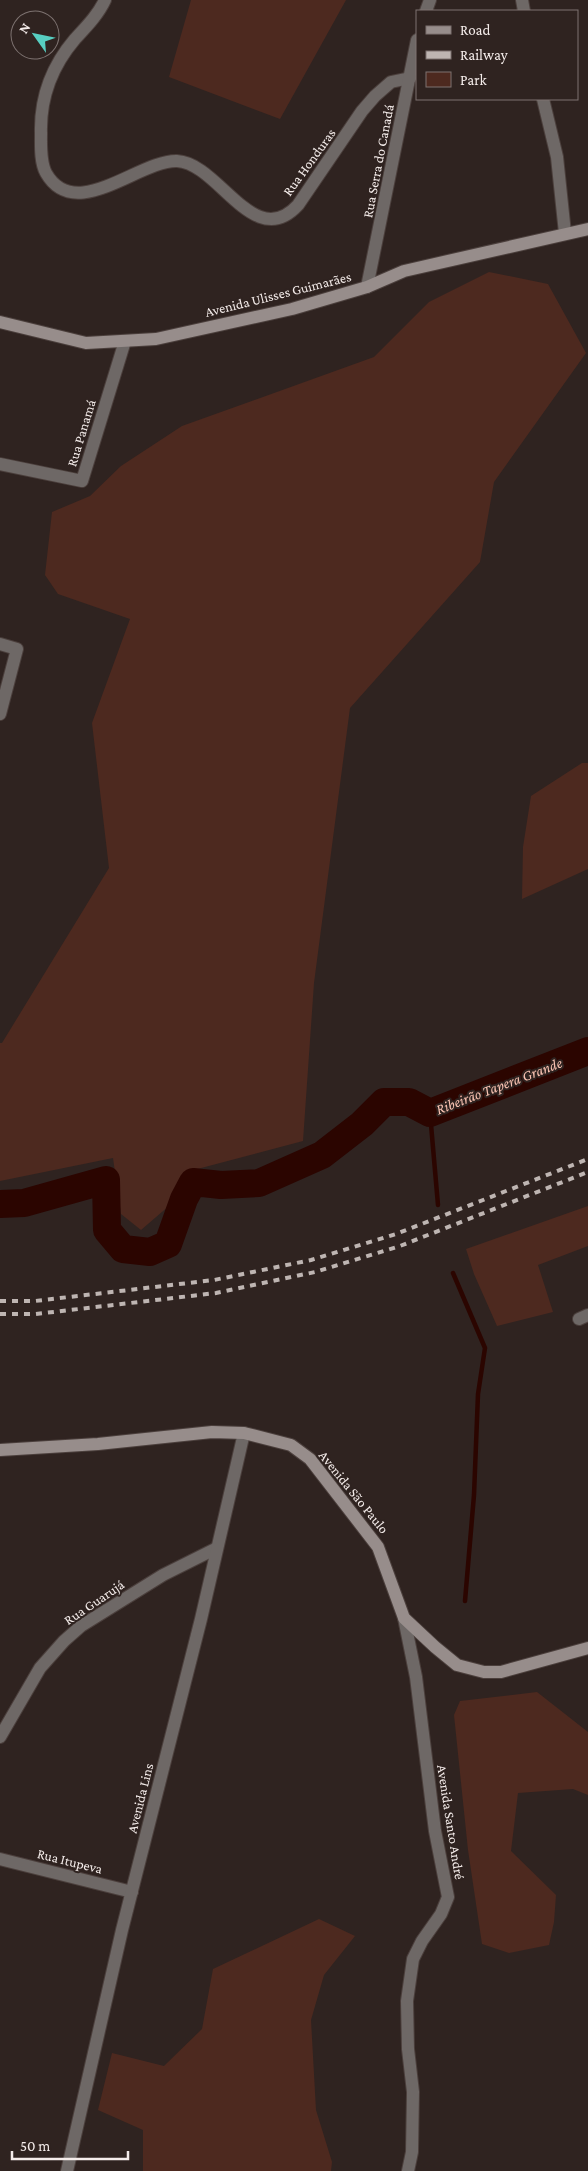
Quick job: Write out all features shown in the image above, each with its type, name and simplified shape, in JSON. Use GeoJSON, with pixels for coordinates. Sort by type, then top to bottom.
{"type":"FeatureCollection","features":[{"type":"Feature","properties":{"kind":"main road","name":"Avenida Ulisses Guimarães"},"geometry":{"type":"LineString","coordinates":[[0,322],[86,343],[156,339],[292,309],[368,287],[404,271],[588,228]]}},
{"type":"Feature","properties":{"kind":"main road","name":"Avenida São Paulo"},"geometry":{"type":"LineString","coordinates":[[0,1450],[98,1444],[212,1432],[244,1433],[291,1445],[310,1460],[378,1547],[404,1618],[435,1648],[457,1665],[484,1672],[501,1672],[523,1668],[588,1648]]}},
{"type":"Feature","properties":{"kind":"street","name":"Rua Honduras"},"geometry":{"type":"LineString","coordinates":[[105,0],[60,58],[50,78],[41,112],[42,153],[45,172],[58,187],[69,191],[94,192],[163,164],[177,161],[196,167],[223,189],[238,205],[250,212],[264,218],[281,218],[289,214],[298,205],[375,96],[391,82],[410,78]]}},
{"type":"Feature","properties":{"kind":"street","name":"Rua Serra do Canadá"},"geometry":{"type":"LineString","coordinates":[[368,287],[416,45]]}},
{"type":"Feature","properties":{"kind":"street"},"geometry":{"type":"LineString","coordinates":[[543,100],[557,157],[565,233]]}},
{"type":"Feature","properties":{"kind":"street","name":"Rua Panamá"},"geometry":{"type":"LineString","coordinates":[[0,464],[82,481],[125,341]]}},
{"type":"Feature","properties":{"kind":"street"},"geometry":{"type":"LineString","coordinates":[[0,644],[17,649],[0,714]]}},
{"type":"Feature","properties":{"kind":"street","name":"Avenida Lins"},"geometry":{"type":"LineString","coordinates":[[67,2171],[132,1892],[244,1433]]}},
{"type":"Feature","properties":{"kind":"street","name":"Rua Guarujá"},"geometry":{"type":"LineString","coordinates":[[0,1737],[40,1668],[64,1641],[81,1626],[163,1575],[217,1548]]}},
{"type":"Feature","properties":{"kind":"street","name":"Avenida Santo André"},"geometry":{"type":"LineString","coordinates":[[404,1618],[416,1678],[435,1831],[448,1897],[441,1914],[422,1941],[414,1959],[406,2001],[412,2092],[412,2152],[408,2171]]}},
{"type":"Feature","properties":{"kind":"street","name":"Rua Itupeva"},"geometry":{"type":"LineString","coordinates":[[0,1859],[132,1892]]}},
{"type":"Feature","properties":{"kind":"green space"},"geometry":{"type":"Polygon","coordinates":[[[191,0],[346,0],[280,119],[169,77],[191,0]]]}},
{"type":"Feature","properties":{"kind":"green space"},"geometry":{"type":"Polygon","coordinates":[[[489,272],[548,284],[586,353],[494,482],[480,562],[350,708],[314,983],[303,1141],[186,1172],[177,1199],[141,1230],[121,1214],[113,1158],[0,1181],[0,1043],[2,1043],[109,868],[92,723],[130,619],[58,594],[45,575],[52,512],[90,496],[121,466],[182,426],[374,357],[429,302],[489,272]]]}},
{"type":"Feature","properties":{"kind":"green space"},"geometry":{"type":"Polygon","coordinates":[[[582,763],[588,763],[588,869],[522,899],[523,847],[531,796],[582,763]]]}},
{"type":"Feature","properties":{"kind":"green space"},"geometry":{"type":"Polygon","coordinates":[[[588,1206],[588,1246],[538,1265],[553,1312],[497,1326],[474,1274],[466,1249],[588,1206]]]}},
{"type":"Feature","properties":{"kind":"green space"},"geometry":{"type":"Polygon","coordinates":[[[537,1692],[588,1732],[588,1795],[573,1789],[518,1793],[511,1851],[556,1895],[554,1922],[549,1945],[509,1953],[482,1944],[468,1850],[454,1715],[460,1701],[537,1692]]]}},
{"type":"Feature","properties":{"kind":"green space"},"geometry":{"type":"Polygon","coordinates":[[[319,1919],[355,1936],[324,1975],[311,2020],[316,2110],[332,2162],[331,2171],[143,2171],[143,2130],[98,2110],[112,2053],[164,2066],[202,2029],[213,1969],[319,1919]]]}},
{"type":"Feature","properties":{"kind":"waterway","name":"Ribeirão Tapera Grande"},"geometry":{"type":"LineString","coordinates":[[0,1204],[24,1203],[106,1180],[107,1230],[123,1249],[150,1252],[168,1244],[184,1199],[193,1182],[221,1185],[259,1183],[322,1155],[362,1124],[384,1102],[409,1102],[430,1113],[588,1051]]}},
{"type":"Feature","properties":{"kind":"waterway"},"geometry":{"type":"LineString","coordinates":[[430,1113],[438,1205]]}},
{"type":"Feature","properties":{"kind":"waterway"},"geometry":{"type":"LineString","coordinates":[[453,1273],[485,1348],[478,1394],[474,1495],[465,1601]]}},
{"type":"Feature","properties":{"kind":"railway"},"geometry":{"type":"LineString","coordinates":[[0,1301],[35,1301],[214,1280],[311,1260],[396,1234],[588,1159]]}},
{"type":"Feature","properties":{"kind":"railway"},"geometry":{"type":"LineString","coordinates":[[0,1314],[36,1314],[216,1293],[315,1272],[400,1246],[588,1172]]}}]}
